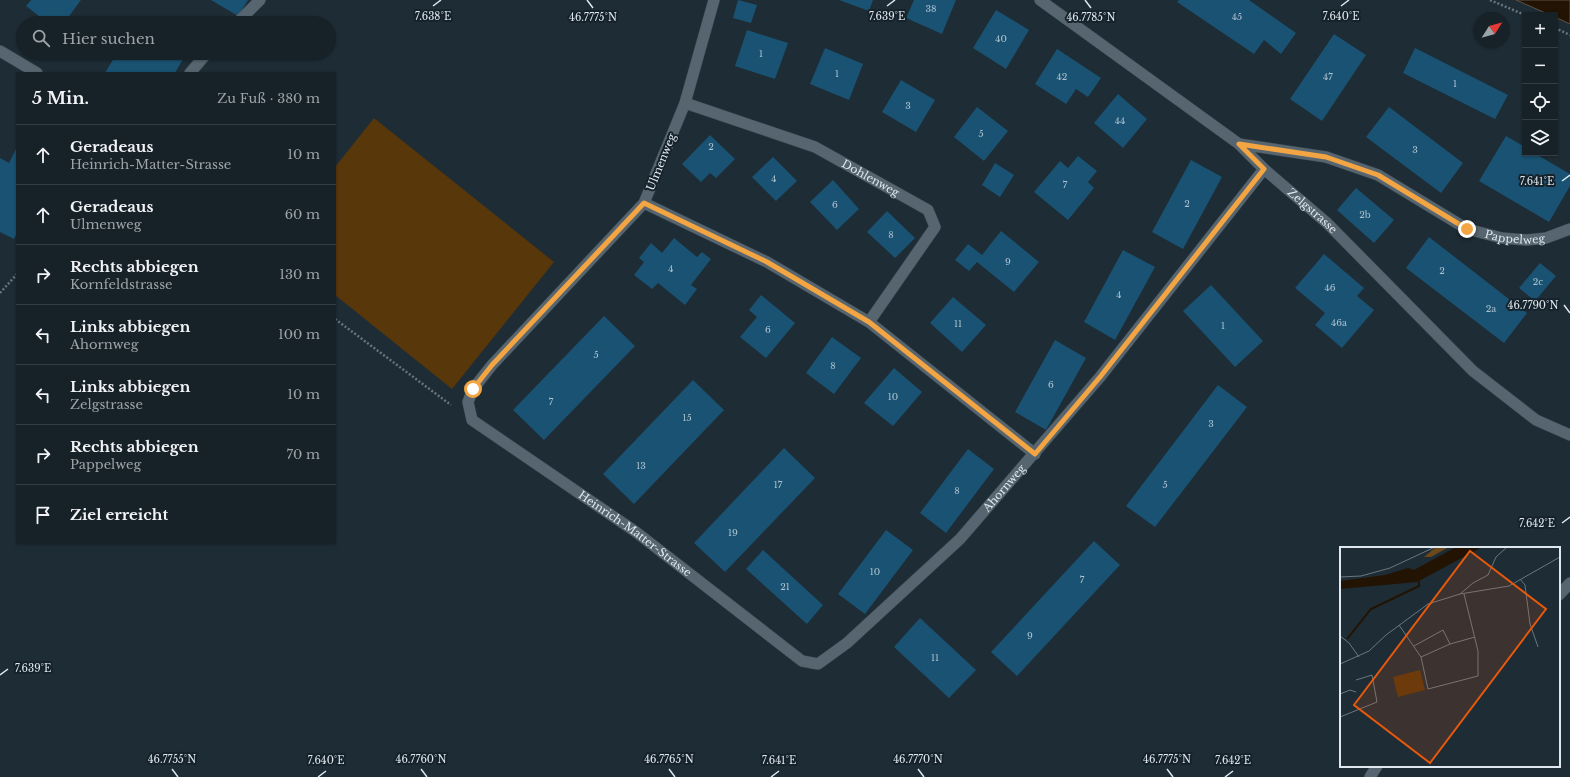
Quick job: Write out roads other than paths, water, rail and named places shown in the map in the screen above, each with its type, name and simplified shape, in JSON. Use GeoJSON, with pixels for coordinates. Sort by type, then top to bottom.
{"type":"FeatureCollection","features":[{"type":"Feature","properties":{"kind":"street"},"geometry":{"type":"LineString","coordinates":[[244,16],[260,0]]}},
{"type":"Feature","properties":{"kind":"street","name":"Ulmenweg"},"geometry":{"type":"LineString","coordinates":[[472,420],[468,402],[473,389],[492,365],[644,203],[685,102],[714,0]]}},
{"type":"Feature","properties":{"kind":"street","name":"Zelgstrasse"},"geometry":{"type":"LineString","coordinates":[[1040,0],[1239,144],[1264,169],[1328,223],[1473,371],[1536,420],[1570,434]]}},
{"type":"Feature","properties":{"kind":"street"},"geometry":{"type":"LineString","coordinates":[[0,51],[35,72]]}},
{"type":"Feature","properties":{"kind":"street"},"geometry":{"type":"LineString","coordinates":[[191,72],[201,60]]}},
{"type":"Feature","properties":{"kind":"street","name":"Dohlenweg"},"geometry":{"type":"LineString","coordinates":[[685,102],[815,147],[928,210],[936,227],[869,322]]}},
{"type":"Feature","properties":{"kind":"street","name":"Pappelweg"},"geometry":{"type":"LineString","coordinates":[[1239,144],[1326,157],[1378,175],[1467,229],[1502,238],[1527,240],[1546,238],[1570,229]]}},
{"type":"Feature","properties":{"kind":"street","name":"Ahornweg"},"geometry":{"type":"LineString","coordinates":[[847,643],[960,539],[1035,454],[1100,377],[1264,169]]}},
{"type":"Feature","properties":{"kind":"street"},"geometry":{"type":"LineString","coordinates":[[644,203],[767,262],[869,322],[1035,454]]}},
{"type":"Feature","properties":{"kind":"street","name":"Heinrich-Matter-Strasse"},"geometry":{"type":"LineString","coordinates":[[472,420],[636,532],[802,661],[818,664],[847,643]]}},
{"type":"Feature","properties":{"kind":"street"},"geometry":{"type":"LineString","coordinates":[[1560,595],[1570,583]]}},
{"type":"Feature","properties":{"kind":"street"},"geometry":{"type":"LineString","coordinates":[[1370,777],[1376,767]]}}]}
